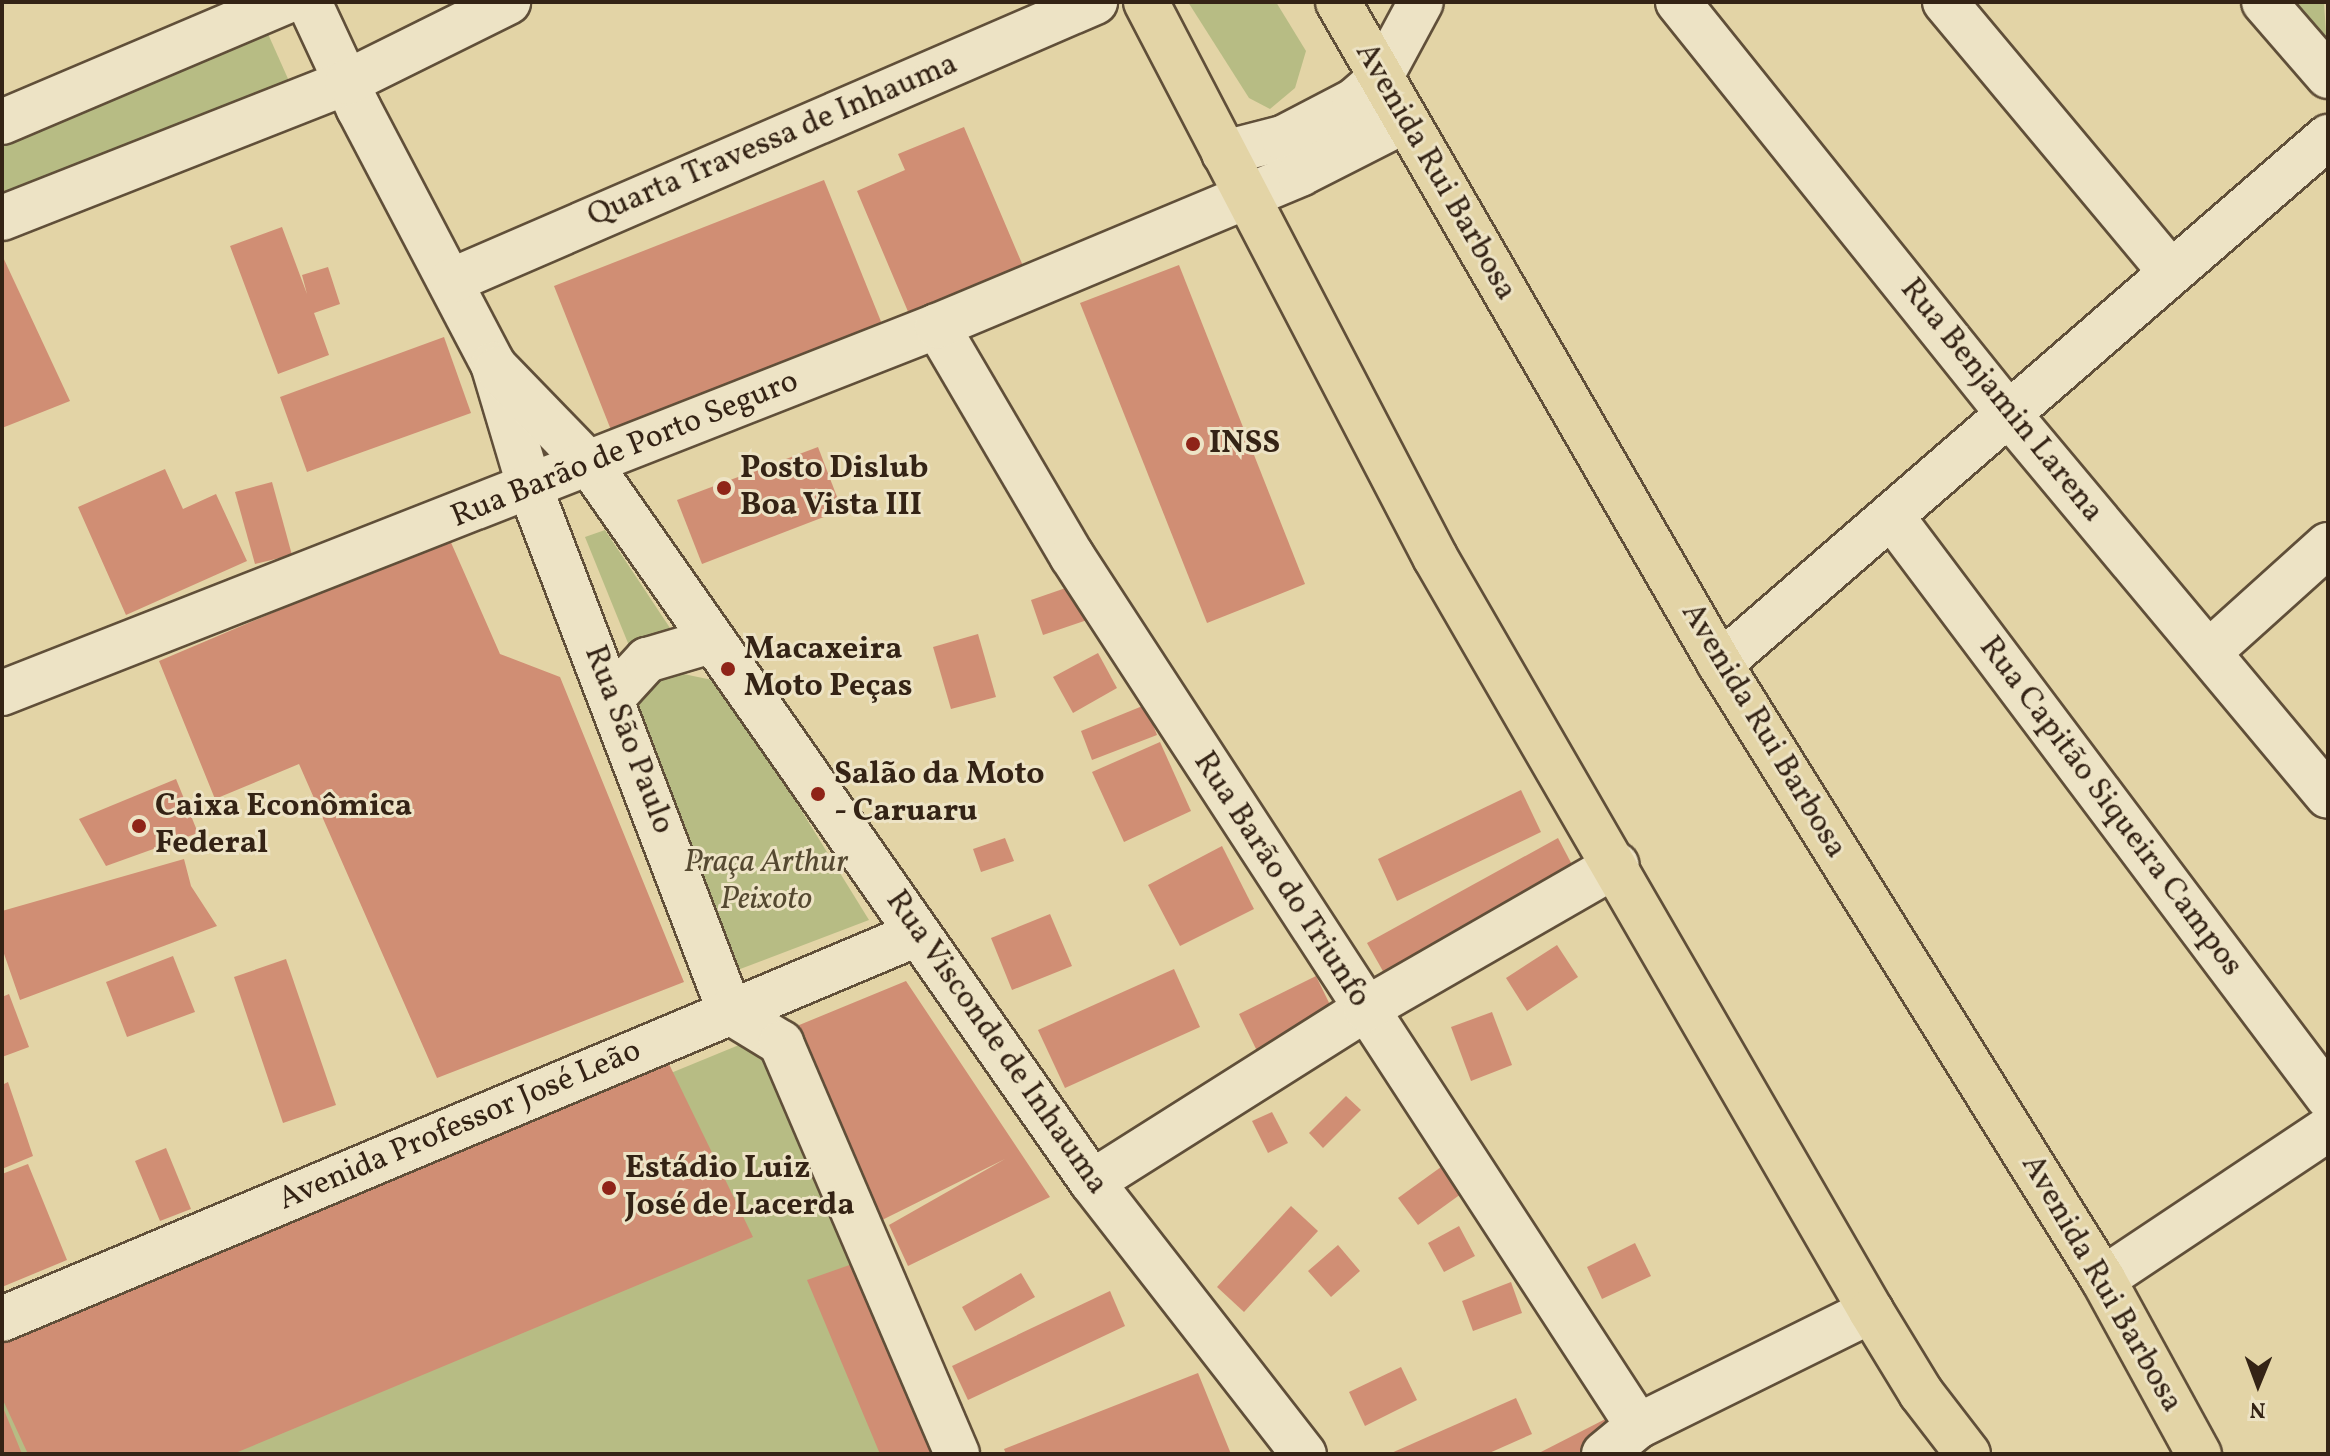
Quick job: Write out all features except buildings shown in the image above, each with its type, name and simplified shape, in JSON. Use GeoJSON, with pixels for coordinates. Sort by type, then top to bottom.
{"type":"FeatureCollection","features":[{"type":"Feature","properties":{"kind":"main road"},"geometry":{"type":"LineString","coordinates":[[1146,2],[1244,196],[1435,557],[1616,865],[1871,1311],[1921,1393],[1968,1454]]}},
{"type":"Feature","properties":{"kind":"main road","name":"Avenida Rui Barbosa"},"geometry":{"type":"LineString","coordinates":[[1338,2],[1720,664],[2103,1279],[2199,1454]]}},
{"type":"Feature","properties":{"kind":"street"},"geometry":{"type":"LineString","coordinates":[[2,122],[285,2]]}},
{"type":"Feature","properties":{"kind":"street"},"geometry":{"type":"LineString","coordinates":[[309,2],[493,364]]}},
{"type":"Feature","properties":{"kind":"street"},"geometry":{"type":"LineString","coordinates":[[2,218],[347,82],[508,2]]}},
{"type":"Feature","properties":{"kind":"street","name":"Quarta Travessa de Inhauma"},"geometry":{"type":"LineString","coordinates":[[451,281],[1095,2]]}},
{"type":"Feature","properties":{"kind":"street"},"geometry":{"type":"LineString","coordinates":[[1224,153],[1283,138],[1328,118],[1380,78],[1421,2]]}},
{"type":"Feature","properties":{"kind":"street","name":"Rua Benjamin Larena"},"geometry":{"type":"LineString","coordinates":[[1678,2],[2007,412],[2328,796]]}},
{"type":"Feature","properties":{"kind":"street"},"geometry":{"type":"LineString","coordinates":[[1945,2],[2171,272]]}},
{"type":"Feature","properties":{"kind":"street"},"geometry":{"type":"LineString","coordinates":[[2264,2],[2328,76]]}},
{"type":"Feature","properties":{"kind":"street","name":"Rua Barão de Porto Seguro"},"geometry":{"type":"LineString","coordinates":[[2,693],[591,466],[937,326],[1244,196],[1404,121]]}},
{"type":"Feature","properties":{"kind":"street"},"geometry":{"type":"LineString","coordinates":[[1720,664],[1892,517],[2007,412],[2328,137]]}},
{"type":"Feature","properties":{"kind":"street","name":"Rua Barão do Triunfo"},"geometry":{"type":"LineString","coordinates":[[937,326],[1072,556],[1638,1426]]}},
{"type":"Feature","properties":{"kind":"street","name":"Rua Visconde de Inhauma"},"geometry":{"type":"LineString","coordinates":[[493,364],[591,466],[1092,1182],[1304,1454]]}},
{"type":"Feature","properties":{"kind":"street","name":"Rua São Paulo"},"geometry":{"type":"LineString","coordinates":[[493,364],[530,488],[730,1012]]}},
{"type":"Feature","properties":{"kind":"street","name":"Rua Capitão Siqueira Campos"},"geometry":{"type":"LineString","coordinates":[[1892,517],[2328,1097]]}},
{"type":"Feature","properties":{"kind":"street"},"geometry":{"type":"LineString","coordinates":[[2209,652],[2328,545]]}},
{"type":"Feature","properties":{"kind":"street"},"geometry":{"type":"LineString","coordinates":[[612,698],[647,660],[711,641]]}},
{"type":"Feature","properties":{"kind":"street"},"geometry":{"type":"LineString","coordinates":[[1092,1182],[1366,1009],[1616,865]]}},
{"type":"Feature","properties":{"kind":"street","name":"Avenida Professor José Leão"},"geometry":{"type":"LineString","coordinates":[[2,1319],[917,934]]}},
{"type":"Feature","properties":{"kind":"street"},"geometry":{"type":"LineString","coordinates":[[730,1012],[781,1043],[957,1454]]}},
{"type":"Feature","properties":{"kind":"street"},"geometry":{"type":"LineString","coordinates":[[2103,1279],[2328,1129]]}},
{"type":"Feature","properties":{"kind":"street"},"geometry":{"type":"LineString","coordinates":[[1604,1454],[1638,1426],[1871,1311]]}},
{"type":"Feature","properties":{"kind":"green space"},"geometry":{"type":"Polygon","coordinates":[[[1188,2],[1276,2],[1306,51],[1295,88],[1270,109],[1249,98],[1188,2]]]}},
{"type":"Feature","properties":{"kind":"green space"},"geometry":{"type":"Polygon","coordinates":[[[2273,2],[2324,2],[2328,65],[2273,2]]]}},
{"type":"Feature","properties":{"kind":"green space"},"geometry":{"type":"Polygon","coordinates":[[[264,25],[289,81],[2,198],[2,136],[264,25]]]}},
{"type":"Feature","properties":{"kind":"green space"},"geometry":{"type":"Polygon","coordinates":[[[605,530],[674,634],[632,653],[585,537],[605,530]]]}},
{"type":"Feature","properties":{"kind":"green space","name":"Praça Arthur Peixoto"},"geometry":{"type":"Polygon","coordinates":[[[669,671],[722,682],[869,920],[727,974],[632,711],[669,671]]]}},
{"type":"Feature","properties":{"kind":"green space","name":"Estádio Luiz José de Lacerda"},"geometry":{"type":"Polygon","coordinates":[[[756,1038],[941,1454],[2,1454],[2,1348],[756,1038]]]}},
{"type":"Feature","properties":{"kind":"place","name":"INSS"},"geometry":{"type":"Point","coordinates":[1193,444]}},
{"type":"Feature","properties":{"kind":"place","name":"Posto Dislub Boa Vista III"},"geometry":{"type":"Point","coordinates":[724,488]}},
{"type":"Feature","properties":{"kind":"place","name":"Macaxeira Moto Peças"},"geometry":{"type":"Point","coordinates":[728,669]}},
{"type":"Feature","properties":{"kind":"place","name":"Salão da Moto - Caruaru"},"geometry":{"type":"Point","coordinates":[818,794]}},
{"type":"Feature","properties":{"kind":"place","name":"Caixa Econômica Federal"},"geometry":{"type":"Point","coordinates":[139,826]}},
{"type":"Feature","properties":{"kind":"place","name":"Estádio Luiz José de Lacerda"},"geometry":{"type":"Point","coordinates":[609,1188]}}]}
